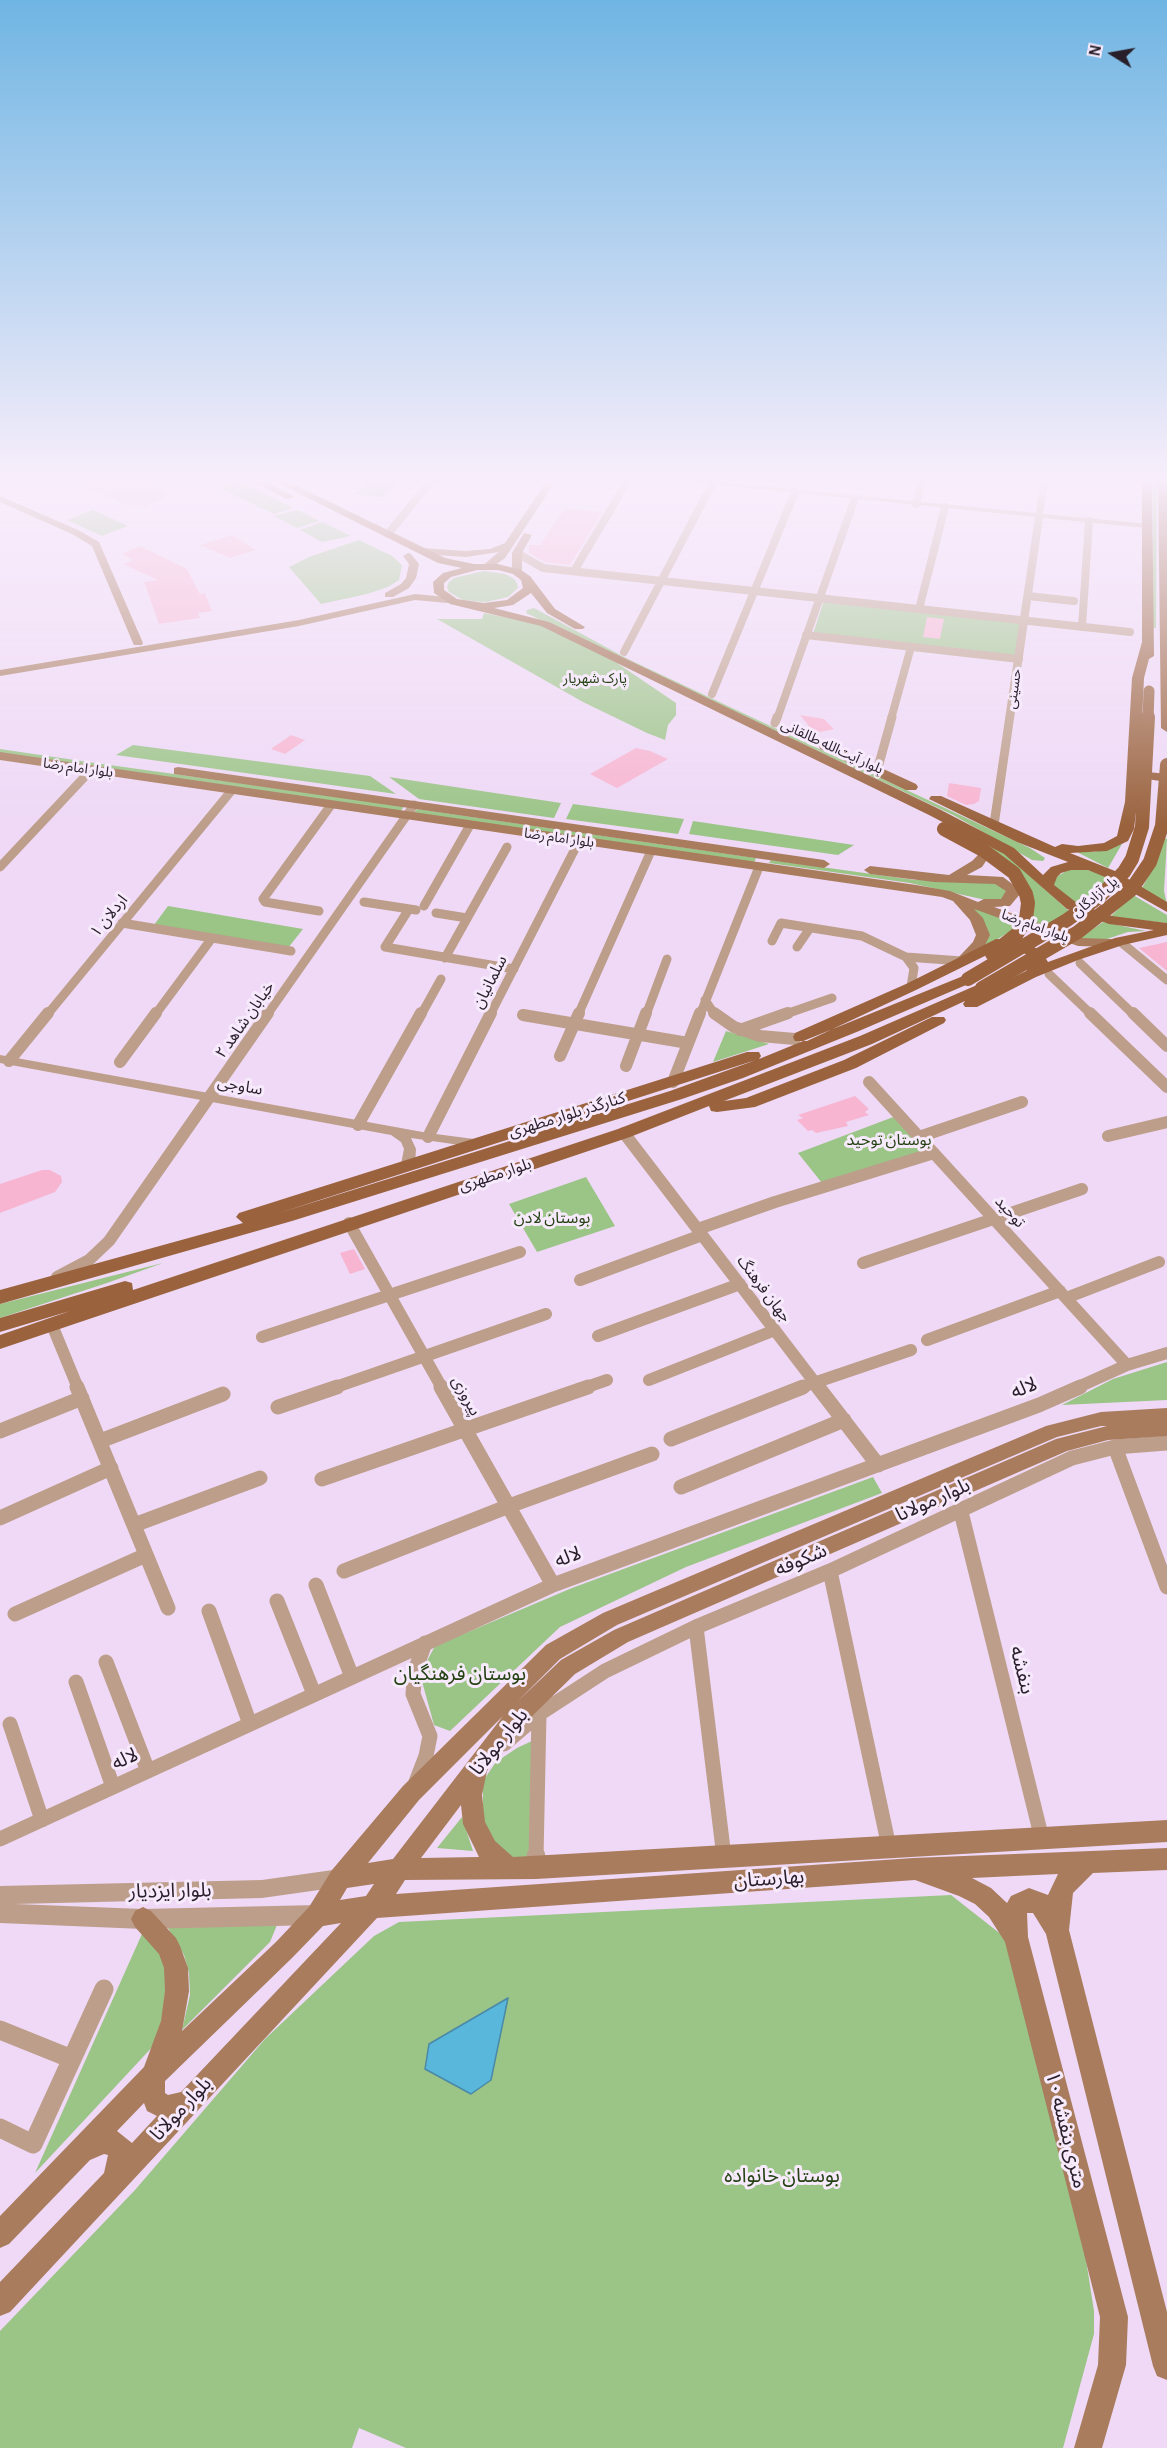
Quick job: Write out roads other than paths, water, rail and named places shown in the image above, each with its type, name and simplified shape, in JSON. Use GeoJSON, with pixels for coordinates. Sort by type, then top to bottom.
{"type":"FeatureCollection","features":[{"type":"Feature","properties":{"kind":"main road"},"geometry":{"type":"LineString","coordinates":[[118,596],[138,643]]}},
{"type":"Feature","properties":{"kind":"main road"},"geometry":{"type":"LineString","coordinates":[[0,666],[295,617],[384,596]]}},
{"type":"Feature","properties":{"kind":"main road"},"geometry":{"type":"LineString","coordinates":[[0,673],[299,623],[402,596]]}},
{"type":"Feature","properties":{"kind":"main road"},"geometry":{"type":"LineString","coordinates":[[424,596],[447,600]]}},
{"type":"Feature","properties":{"kind":"main road"},"geometry":{"type":"LineString","coordinates":[[443,596],[447,600]]}},
{"type":"Feature","properties":{"kind":"main road"},"geometry":{"type":"LineString","coordinates":[[472,606],[509,603],[521,596]]}},
{"type":"Feature","properties":{"kind":"main road","name":"بلوار آیت‌الله طالقانی"},"geometry":{"type":"LineString","coordinates":[[538,596],[550,612],[624,652],[994,827],[1099,869],[1167,908]]}},
{"type":"Feature","properties":{"kind":"main road"},"geometry":{"type":"LineString","coordinates":[[1022,839],[1053,847],[1078,850],[1107,847],[1123,838],[1132,802],[1138,678],[1147,643],[1147,596]]}},
{"type":"Feature","properties":{"kind":"main road"},"geometry":{"type":"LineString","coordinates":[[1166,596],[1167,728]]}},
{"type":"Feature","properties":{"kind":"main road","name":"بلوار آیت‌الله طالقانی"},"geometry":{"type":"LineString","coordinates":[[447,600],[472,606],[532,611],[545,624],[973,831],[1009,851],[1072,906],[1094,916],[1125,923],[1167,927]]}},
{"type":"Feature","properties":{"kind":"main road"},"geometry":{"type":"LineString","coordinates":[[532,611],[550,612]]}},
{"type":"Feature","properties":{"kind":"main road","name":"پل آزادگان"},"geometry":{"type":"LineString","coordinates":[[968,979],[1067,920],[1099,897],[1124,872],[1132,859],[1144,817],[1149,691],[1147,643]]}},
{"type":"Feature","properties":{"kind":"main road"},"geometry":{"type":"LineString","coordinates":[[719,710],[777,746],[944,829],[982,850],[1014,873],[1022,885],[1028,903],[1026,919],[1017,934],[984,960],[968,979]]}},
{"type":"Feature","properties":{"kind":"main road","name":"بلوار امام رضا"},"geometry":{"type":"LineString","coordinates":[[0,745],[410,810],[819,864],[951,879],[998,880],[1010,886],[1013,894],[1005,903],[992,905],[876,882],[470,825],[410,810],[330,805],[0,756]]}},
{"type":"Feature","properties":{"kind":"main road","name":"پل آزادگان"},"geometry":{"type":"LineString","coordinates":[[982,988],[1078,932],[1131,890],[1150,862],[1162,826],[1167,765]]}},
{"type":"Feature","properties":{"kind":"main road"},"geometry":{"type":"LineString","coordinates":[[1133,766],[1144,775],[1167,778]]}},
{"type":"Feature","properties":{"kind":"main road"},"geometry":{"type":"LineString","coordinates":[[1132,802],[1142,795],[1167,796]]}},
{"type":"Feature","properties":{"kind":"main road"},"geometry":{"type":"LineString","coordinates":[[951,879],[977,864],[984,855],[982,844],[973,831]]}},
{"type":"Feature","properties":{"kind":"main road"},"geometry":{"type":"LineString","coordinates":[[1009,851],[1032,864],[1048,863],[1050,858],[1047,855],[1022,839]]}},
{"type":"Feature","properties":{"kind":"main road"},"geometry":{"type":"LineString","coordinates":[[1047,886],[1050,875],[1062,868],[1081,866],[1099,869]]}},
{"type":"Feature","properties":{"kind":"main road"},"geometry":{"type":"LineString","coordinates":[[945,894],[968,909],[981,926],[983,935],[979,944],[962,961]]}},
{"type":"Feature","properties":{"kind":"main road","name":"بلوار امام رضا"},"geometry":{"type":"LineString","coordinates":[[945,894],[1078,942],[1117,943]]}},
{"type":"Feature","properties":{"kind":"main road"},"geometry":{"type":"LineString","coordinates":[[662,1119],[728,1104],[749,1103],[850,1064],[1030,974],[1117,943],[1141,936],[1167,933]]}},
{"type":"Feature","properties":{"kind":"main road","name":"کنارگذر بلوار مطهری"},"geometry":{"type":"LineString","coordinates":[[165,1252],[194,1236],[237,1219],[752,1056],[911,987],[1001,942],[1017,943],[1036,954],[1040,962],[1030,974]]}},
{"type":"Feature","properties":{"kind":"main road","name":"بلوار مطهری"},"geometry":{"type":"LineString","coordinates":[[4,1297],[297,1214],[737,1074],[968,979]]}},
{"type":"Feature","properties":{"kind":"main road","name":"بلوار مطهری"},"geometry":{"type":"LineString","coordinates":[[0,1342],[349,1223],[624,1133],[866,1040],[982,988]]}},
{"type":"Feature","properties":{"kind":"main road"},"geometry":{"type":"LineString","coordinates":[[0,1325],[104,1294],[246,1258]]}},
{"type":"Feature","properties":{"kind":"main road","name":"بلوار مولانا"},"geometry":{"type":"LineString","coordinates":[[0,2235],[153,2075],[203,2030],[317,1915],[340,1878],[411,1793],[554,1652],[610,1619],[1053,1431],[1101,1419],[1167,1415]]}},
{"type":"Feature","properties":{"kind":"main road","name":"بلوار مولانا"},"geometry":{"type":"LineString","coordinates":[[0,2301],[372,1906],[513,1720],[568,1667],[621,1636],[1062,1444],[1108,1433],[1167,1429]]}},
{"type":"Feature","properties":{"kind":"main road"},"geometry":{"type":"LineString","coordinates":[[477,1769],[471,1795],[474,1824],[487,1849],[509,1868]]}},
{"type":"Feature","properties":{"kind":"main road","name":"بهارستان"},"geometry":{"type":"LineString","coordinates":[[340,1878],[400,1869],[536,1868],[1167,1831]]}},
{"type":"Feature","properties":{"kind":"main road","name":"بهارستان"},"geometry":{"type":"LineString","coordinates":[[317,1915],[372,1906],[913,1869],[1167,1859]]}},
{"type":"Feature","properties":{"kind":"main road"},"geometry":{"type":"LineString","coordinates":[[1057,1930],[1059,1898],[1064,1885],[1089,1862]]}},
{"type":"Feature","properties":{"kind":"main road","name":"۱۰ متری بنفشه"},"geometry":{"type":"LineString","coordinates":[[913,1869],[964,1886],[983,1896],[997,1909],[1016,1937],[1114,2317],[1112,2365],[1088,2448]]}},
{"type":"Feature","properties":{"kind":"main road"},"geometry":{"type":"LineString","coordinates":[[1016,1937],[1015,1911],[1019,1904],[1029,1900],[1041,1904],[1057,1930],[1167,2366]]}},
{"type":"Feature","properties":{"kind":"main road"},"geometry":{"type":"LineString","coordinates":[[143,1919],[168,1946],[176,1968],[177,1991],[173,2021],[153,2075],[151,2090],[156,2102],[167,2108],[186,2103]]}},
{"type":"Feature","properties":{"kind":"main road"},"geometry":{"type":"LineString","coordinates":[[83,2149],[104,2142],[113,2142],[121,2149],[121,2162],[113,2181]]}},
{"type":"Feature","properties":{"kind":"street"},"geometry":{"type":"LineString","coordinates":[[624,652],[653,596]]}},
{"type":"Feature","properties":{"kind":"street"},"geometry":{"type":"LineString","coordinates":[[712,694],[752,596]]}},
{"type":"Feature","properties":{"kind":"street"},"geometry":{"type":"LineString","coordinates":[[803,596],[1130,632]]}},
{"type":"Feature","properties":{"kind":"street"},"geometry":{"type":"LineString","coordinates":[[919,609],[922,596]]}},
{"type":"Feature","properties":{"kind":"street","name":"حسینی"},"geometry":{"type":"LineString","coordinates":[[994,827],[1028,596]]}},
{"type":"Feature","properties":{"kind":"street"},"geometry":{"type":"LineString","coordinates":[[1030,596],[1074,601]]}},
{"type":"Feature","properties":{"kind":"street"},"geometry":{"type":"LineString","coordinates":[[1082,627],[1084,596]]}},
{"type":"Feature","properties":{"kind":"street"},"geometry":{"type":"LineString","coordinates":[[775,723],[819,598]]}},
{"type":"Feature","properties":{"kind":"street"},"geometry":{"type":"LineString","coordinates":[[806,635],[1019,659]]}},
{"type":"Feature","properties":{"kind":"street"},"geometry":{"type":"LineString","coordinates":[[877,771],[911,647]]}},
{"type":"Feature","properties":{"kind":"street"},"geometry":{"type":"LineString","coordinates":[[0,867],[91,770]]}},
{"type":"Feature","properties":{"kind":"street","name":"اردلان ۱"},"geometry":{"type":"LineString","coordinates":[[5,1060],[232,790]]}},
{"type":"Feature","properties":{"kind":"street"},"geometry":{"type":"LineString","coordinates":[[319,911],[263,901],[330,805]]}},
{"type":"Feature","properties":{"kind":"street","name":"خیابان شاهد ۲"},"geometry":{"type":"LineString","coordinates":[[40,1285],[89,1260],[109,1241],[410,810]]}},
{"type":"Feature","properties":{"kind":"street"},"geometry":{"type":"LineString","coordinates":[[364,902],[422,909],[470,825]]}},
{"type":"Feature","properties":{"kind":"street","name":"سلمانیان"},"geometry":{"type":"LineString","coordinates":[[428,1137],[579,841]]}},
{"type":"Feature","properties":{"kind":"street"},"geometry":{"type":"LineString","coordinates":[[445,958],[507,847]]}},
{"type":"Feature","properties":{"kind":"street"},"geometry":{"type":"LineString","coordinates":[[560,1056],[651,852]]}},
{"type":"Feature","properties":{"kind":"street"},"geometry":{"type":"LineString","coordinates":[[673,1082],[759,867]]}},
{"type":"Feature","properties":{"kind":"street"},"geometry":{"type":"LineString","coordinates":[[409,909],[385,947],[514,969]]}},
{"type":"Feature","properties":{"kind":"street"},"geometry":{"type":"LineString","coordinates":[[436,913],[467,918]]}},
{"type":"Feature","properties":{"kind":"street"},"geometry":{"type":"LineString","coordinates":[[122,923],[291,951]]}},
{"type":"Feature","properties":{"kind":"street"},"geometry":{"type":"LineString","coordinates":[[771,941],[781,923],[862,936],[906,957],[962,961]]}},
{"type":"Feature","properties":{"kind":"street"},"geometry":{"type":"LineString","coordinates":[[797,947],[810,928]]}},
{"type":"Feature","properties":{"kind":"street"},"geometry":{"type":"LineString","coordinates":[[120,1062],[212,938]]}},
{"type":"Feature","properties":{"kind":"street"},"geometry":{"type":"LineString","coordinates":[[1117,943],[1167,980]]}},
{"type":"Feature","properties":{"kind":"street"},"geometry":{"type":"LineString","coordinates":[[906,957],[914,968],[911,987]]}},
{"type":"Feature","properties":{"kind":"street"},"geometry":{"type":"LineString","coordinates":[[626,1066],[667,959]]}},
{"type":"Feature","properties":{"kind":"street"},"geometry":{"type":"LineString","coordinates":[[1080,963],[1167,1046]]}},
{"type":"Feature","properties":{"kind":"street"},"geometry":{"type":"LineString","coordinates":[[1049,974],[1167,1087]]}},
{"type":"Feature","properties":{"kind":"street"},"geometry":{"type":"LineString","coordinates":[[358,1125],[441,979]]}},
{"type":"Feature","properties":{"kind":"street"},"geometry":{"type":"LineString","coordinates":[[740,1030],[832,998]]}},
{"type":"Feature","properties":{"kind":"street"},"geometry":{"type":"LineString","coordinates":[[705,1000],[719,1019],[740,1030],[760,1036],[795,1039]]}},
{"type":"Feature","properties":{"kind":"street"},"geometry":{"type":"LineString","coordinates":[[523,1015],[688,1043]]}},
{"type":"Feature","properties":{"kind":"street","name":"ساوجی"},"geometry":{"type":"LineString","coordinates":[[5,1060],[358,1125],[474,1143]]}},
{"type":"Feature","properties":{"kind":"street","name":"توحید"},"geometry":{"type":"LineString","coordinates":[[869,1082],[1127,1365]]}},
{"type":"Feature","properties":{"kind":"street"},"geometry":{"type":"LineString","coordinates":[[919,1137],[1022,1102]]}},
{"type":"Feature","properties":{"kind":"street"},"geometry":{"type":"LineString","coordinates":[[1108,1136],[1167,1122]]}},
{"type":"Feature","properties":{"kind":"street"},"geometry":{"type":"LineString","coordinates":[[395,1131],[406,1140],[410,1149],[408,1164]]}},
{"type":"Feature","properties":{"kind":"street","name":"جهان فرهنگ"},"geometry":{"type":"LineString","coordinates":[[624,1133],[878,1465]]}},
{"type":"Feature","properties":{"kind":"street"},"geometry":{"type":"LineString","coordinates":[[580,1280],[784,1199],[934,1154]]}},
{"type":"Feature","properties":{"kind":"street"},"geometry":{"type":"LineString","coordinates":[[863,1263],[1082,1189]]}},
{"type":"Feature","properties":{"kind":"street","name":"پیروزی"},"geometry":{"type":"LineString","coordinates":[[349,1223],[553,1584]]}},
{"type":"Feature","properties":{"kind":"street"},"geometry":{"type":"LineString","coordinates":[[109,1241],[108,1256],[114,1262],[130,1262]]}},
{"type":"Feature","properties":{"kind":"street"},"geometry":{"type":"LineString","coordinates":[[262,1337],[520,1252]]}},
{"type":"Feature","properties":{"kind":"street"},"geometry":{"type":"LineString","coordinates":[[927,1340],[1159,1262]]}},
{"type":"Feature","properties":{"kind":"street"},"geometry":{"type":"LineString","coordinates":[[598,1336],[740,1284]]}},
{"type":"Feature","properties":{"kind":"street"},"geometry":{"type":"LineString","coordinates":[[278,1407],[546,1314]]}},
{"type":"Feature","properties":{"kind":"street"},"geometry":{"type":"LineString","coordinates":[[52,1325],[168,1608]]}},
{"type":"Feature","properties":{"kind":"street"},"geometry":{"type":"LineString","coordinates":[[649,1380],[775,1330]]}},
{"type":"Feature","properties":{"kind":"street"},"geometry":{"type":"LineString","coordinates":[[671,1440],[814,1382],[911,1350]]}},
{"type":"Feature","properties":{"kind":"street","name":"لاله"},"geometry":{"type":"LineString","coordinates":[[0,1839],[553,1584],[1039,1405],[1127,1365],[1167,1353]]}},
{"type":"Feature","properties":{"kind":"street"},"geometry":{"type":"LineString","coordinates":[[322,1479],[607,1380]]}},
{"type":"Feature","properties":{"kind":"street"},"geometry":{"type":"LineString","coordinates":[[100,1441],[223,1394]]}},
{"type":"Feature","properties":{"kind":"street"},"geometry":{"type":"LineString","coordinates":[[0,1431],[82,1398]]}},
{"type":"Feature","properties":{"kind":"street"},"geometry":{"type":"LineString","coordinates":[[681,1487],[844,1420]]}},
{"type":"Feature","properties":{"kind":"street","name":"شکوفه"},"geometry":{"type":"LineString","coordinates":[[477,1769],[539,1714],[605,1671],[696,1627],[830,1572],[1072,1458],[1115,1446],[1167,1443]]}},
{"type":"Feature","properties":{"kind":"street"},"geometry":{"type":"LineString","coordinates":[[1115,1446],[1167,1587]]}},
{"type":"Feature","properties":{"kind":"street"},"geometry":{"type":"LineString","coordinates":[[344,1571],[509,1506],[652,1454]]}},
{"type":"Feature","properties":{"kind":"street"},"geometry":{"type":"LineString","coordinates":[[0,1518],[111,1468]]}},
{"type":"Feature","properties":{"kind":"street"},"geometry":{"type":"LineString","coordinates":[[134,1526],[260,1478]]}},
{"type":"Feature","properties":{"kind":"street","name":"بنفشه"},"geometry":{"type":"LineString","coordinates":[[961,1512],[1042,1839]]}},
{"type":"Feature","properties":{"kind":"street"},"geometry":{"type":"LineString","coordinates":[[15,1614],[146,1555]]}},
{"type":"Feature","properties":{"kind":"street"},"geometry":{"type":"LineString","coordinates":[[830,1572],[888,1847]]}},
{"type":"Feature","properties":{"kind":"street"},"geometry":{"type":"LineString","coordinates":[[316,1585],[352,1677]]}},
{"type":"Feature","properties":{"kind":"street"},"geometry":{"type":"LineString","coordinates":[[277,1601],[314,1694]]}},
{"type":"Feature","properties":{"kind":"street"},"geometry":{"type":"LineString","coordinates":[[209,1611],[250,1724]]}},
{"type":"Feature","properties":{"kind":"street"},"geometry":{"type":"LineString","coordinates":[[696,1627],[724,1857]]}},
{"type":"Feature","properties":{"kind":"street"},"geometry":{"type":"LineString","coordinates":[[411,1793],[426,1756],[430,1736],[413,1694],[415,1671],[425,1643]]}},
{"type":"Feature","properties":{"kind":"street"},"geometry":{"type":"LineString","coordinates":[[106,1662],[148,1771]]}},
{"type":"Feature","properties":{"kind":"street"},"geometry":{"type":"LineString","coordinates":[[76,1682],[113,1787]]}},
{"type":"Feature","properties":{"kind":"street"},"geometry":{"type":"LineString","coordinates":[[536,1868],[539,1714]]}},
{"type":"Feature","properties":{"kind":"street"},"geometry":{"type":"LineString","coordinates":[[10,1724],[42,1820]]}},
{"type":"Feature","properties":{"kind":"street","name":"بلوار ایزدیار"},"geometry":{"type":"LineString","coordinates":[[0,1895],[262,1889],[340,1878]]}},
{"type":"Feature","properties":{"kind":"street","name":"بلوار ایزدیار"},"geometry":{"type":"LineString","coordinates":[[0,1913],[143,1919],[317,1915]]}},
{"type":"Feature","properties":{"kind":"street"},"geometry":{"type":"LineString","coordinates":[[0,2128],[33,2144],[104,1989]]}},
{"type":"Feature","properties":{"kind":"street"},"geometry":{"type":"LineString","coordinates":[[0,2030],[72,2059]]}},
{"type":"Feature","properties":{"kind":"water"},"geometry":{"type":"Polygon","coordinates":[[[508,1998],[491,2080],[471,2094],[425,2069],[429,2044],[508,1998]]]}},
{"type":"Feature","properties":{"kind":"park label","name":"پارک شهریار"},"geometry":{"type":"Point","coordinates":[595,679]}},
{"type":"Feature","properties":{"kind":"park label","name":"بوستان توحید"},"geometry":{"type":"Point","coordinates":[889,1140]}},
{"type":"Feature","properties":{"kind":"park label","name":"بوستان لادن"},"geometry":{"type":"Point","coordinates":[552,1218]}},
{"type":"Feature","properties":{"kind":"park label","name":"بوستان فرهنگیان"},"geometry":{"type":"Point","coordinates":[460,1674]}},
{"type":"Feature","properties":{"kind":"park label","name":"بوستان خانواده"},"geometry":{"type":"Point","coordinates":[782,2176]}}]}
